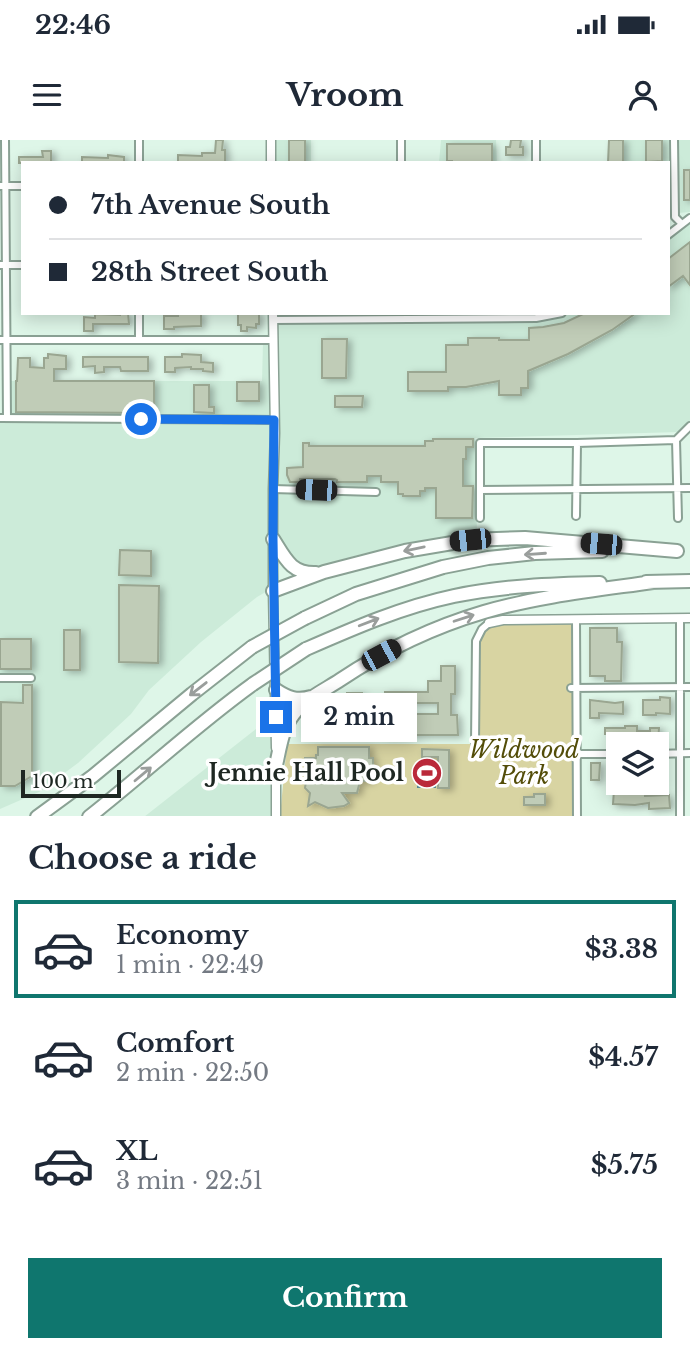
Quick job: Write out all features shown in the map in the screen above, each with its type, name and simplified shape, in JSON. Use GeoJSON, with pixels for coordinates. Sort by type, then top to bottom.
{"type":"FeatureCollection","features":[{"type":"Feature","properties":{"kind":"highway"},"geometry":{"type":"LineString","coordinates":[[273,591],[324,572],[418,548],[470,540],[525,538],[683,551]]}},
{"type":"Feature","properties":{"kind":"highway"},"geometry":{"type":"LineString","coordinates":[[273,539],[288,563],[298,570],[324,572]]}},
{"type":"Feature","properties":{"kind":"highway"},"geometry":{"type":"LineString","coordinates":[[38,816],[93,776],[192,694],[253,648],[304,618],[356,594],[387,583],[488,558],[535,553],[683,551]]}},
{"type":"Feature","properties":{"kind":"highway"},"geometry":{"type":"LineString","coordinates":[[90,816],[253,684],[306,649],[370,621],[454,596],[513,587],[690,581]]}},
{"type":"Feature","properties":{"kind":"highway"},"geometry":{"type":"LineString","coordinates":[[276,765],[286,726],[299,708],[346,676],[412,638],[461,619],[528,602],[653,582]]}},
{"type":"Feature","properties":{"kind":"highway"},"geometry":{"type":"LineString","coordinates":[[276,690],[295,699],[317,695]]}},
{"type":"Feature","properties":{"kind":"street"},"geometry":{"type":"LineString","coordinates":[[5,140],[4,418],[274,420]]}},
{"type":"Feature","properties":{"kind":"street"},"geometry":{"type":"LineString","coordinates":[[139,140],[139,161]]}},
{"type":"Feature","properties":{"kind":"street"},"geometry":{"type":"LineString","coordinates":[[271,140],[271,161]]}},
{"type":"Feature","properties":{"kind":"street"},"geometry":{"type":"LineString","coordinates":[[401,140],[401,161]]}},
{"type":"Feature","properties":{"kind":"street"},"geometry":{"type":"LineString","coordinates":[[536,140],[536,161]]}},
{"type":"Feature","properties":{"kind":"street"},"geometry":{"type":"LineString","coordinates":[[674,140],[672,217],[681,224]]}},
{"type":"Feature","properties":{"kind":"street"},"geometry":{"type":"LineString","coordinates":[[3,186],[21,186]]}},
{"type":"Feature","properties":{"kind":"street"},"geometry":{"type":"LineString","coordinates":[[670,233],[690,218]]}},
{"type":"Feature","properties":{"kind":"street"},"geometry":{"type":"LineString","coordinates":[[3,265],[21,265]]}},
{"type":"Feature","properties":{"kind":"street"},"geometry":{"type":"LineString","coordinates":[[139,315],[139,340]]}},
{"type":"Feature","properties":{"kind":"street"},"geometry":{"type":"LineString","coordinates":[[276,816],[273,317],[536,316]]}},
{"type":"Feature","properties":{"kind":"street"},"geometry":{"type":"LineString","coordinates":[[4,340],[273,340]]}},
{"type":"Feature","properties":{"kind":"street"},"geometry":{"type":"LineString","coordinates":[[480,518],[480,443],[676,440],[690,426]]}},
{"type":"Feature","properties":{"kind":"street"},"geometry":{"type":"LineString","coordinates":[[676,440],[678,518]]}},
{"type":"Feature","properties":{"kind":"street"},"geometry":{"type":"LineString","coordinates":[[576,443],[576,516]]}},
{"type":"Feature","properties":{"kind":"street"},"geometry":{"type":"LineString","coordinates":[[480,489],[690,488]]}},
{"type":"Feature","properties":{"kind":"street"},"geometry":{"type":"LineString","coordinates":[[273,489],[376,492]]}},
{"type":"Feature","properties":{"kind":"street"},"geometry":{"type":"LineString","coordinates":[[680,618],[680,816]]}},
{"type":"Feature","properties":{"kind":"street"},"geometry":{"type":"LineString","coordinates":[[475,744],[476,641],[482,629],[489,623],[503,620],[690,618]]}},
{"type":"Feature","properties":{"kind":"street"},"geometry":{"type":"LineString","coordinates":[[576,619],[574,688],[577,816]]}},
{"type":"Feature","properties":{"kind":"street"},"geometry":{"type":"LineString","coordinates":[[0,678],[31,678]]}},
{"type":"Feature","properties":{"kind":"street"},"geometry":{"type":"LineString","coordinates":[[574,688],[690,687]]}},
{"type":"Feature","properties":{"kind":"street"},"geometry":{"type":"LineString","coordinates":[[669,754],[690,753]]}},
{"type":"Feature","properties":{"kind":"street"},"geometry":{"type":"LineString","coordinates":[[577,754],[606,754]]}},
{"type":"Feature","properties":{"kind":"shaded area"},"geometry":{"type":"Polygon","coordinates":[[[274,140],[311,140],[311,161],[275,161],[274,140]]]}},
{"type":"Feature","properties":{"kind":"shaded area"},"geometry":{"type":"Polygon","coordinates":[[[441,140],[496,140],[497,161],[439,161],[441,140]]]}},
{"type":"Feature","properties":{"kind":"shaded area"},"geometry":{"type":"Polygon","coordinates":[[[623,140],[670,140],[671,213],[670,161],[623,161],[623,140]]]}},
{"type":"Feature","properties":{"kind":"shaded area"},"geometry":{"type":"Polygon","coordinates":[[[677,140],[690,140],[690,212],[678,213],[677,140]]]}},
{"type":"Feature","properties":{"kind":"shaded area"},"geometry":{"type":"Polygon","coordinates":[[[677,220],[690,220],[690,421],[679,432],[475,438],[477,535],[362,554],[309,569],[299,566],[277,538],[277,493],[379,496],[380,489],[277,485],[277,324],[534,323],[568,315],[670,315],[670,239],[676,233],[677,220]]]}},
{"type":"Feature","properties":{"kind":"shaded area"},"geometry":{"type":"Polygon","coordinates":[[[276,315],[398,315],[276,316],[276,315]]]}},
{"type":"Feature","properties":{"kind":"shaded area"},"geometry":{"type":"Polygon","coordinates":[[[263,343],[270,343],[271,416],[11,414],[11,381],[262,381],[263,343]]]}},
{"type":"Feature","properties":{"kind":"shaded area"},"geometry":{"type":"Polygon","coordinates":[[[0,422],[271,424],[272,433],[269,590],[201,642],[149,690],[131,714],[78,763],[39,792],[0,809],[0,682],[34,682],[34,674],[0,675],[0,422]]]}},
{"type":"Feature","properties":{"kind":"shaded area"},"geometry":{"type":"Polygon","coordinates":[[[271,726],[271,816],[145,816],[256,729],[271,726]]]}},
{"type":"Feature","properties":{"kind":"green space","name":"Wildwood Park"},"geometry":{"type":"Polygon","coordinates":[[[576,619],[577,816],[277,816],[281,806],[287,744],[475,744],[476,641],[489,623],[576,619]]]}},
{"type":"Feature","properties":{"kind":"water","name":"Jennie Hall Pool"},"geometry":{"type":"Polygon","coordinates":[[[419,763],[434,763],[435,787],[418,787],[419,763]]]}},
{"type":"Feature","properties":{"kind":"building"},"geometry":{"type":"Polygon","coordinates":[[[216,140],[223,140],[225,161],[178,161],[178,155],[202,156],[202,153],[215,153],[216,140]]]}},
{"type":"Feature","properties":{"kind":"building"},"geometry":{"type":"Polygon","coordinates":[[[289,140],[305,140],[305,161],[289,161],[289,140]]]}},
{"type":"Feature","properties":{"kind":"building"},"geometry":{"type":"Polygon","coordinates":[[[511,140],[521,140],[523,155],[506,155],[506,147],[510,147],[511,140]]]}},
{"type":"Feature","properties":{"kind":"building"},"geometry":{"type":"Polygon","coordinates":[[[609,140],[623,140],[623,161],[608,161],[609,140]]]}},
{"type":"Feature","properties":{"kind":"building"},"geometry":{"type":"Polygon","coordinates":[[[646,140],[662,140],[662,161],[646,161],[646,140]]]}},
{"type":"Feature","properties":{"kind":"building"},"geometry":{"type":"Polygon","coordinates":[[[447,144],[492,144],[492,161],[447,161],[447,144]]]}},
{"type":"Feature","properties":{"kind":"building"},"geometry":{"type":"Polygon","coordinates":[[[42,151],[51,151],[51,161],[19,163],[19,157],[43,157],[42,151]]]}},
{"type":"Feature","properties":{"kind":"building"},"geometry":{"type":"Polygon","coordinates":[[[108,155],[124,157],[124,161],[82,161],[82,157],[108,158],[108,155]]]}},
{"type":"Feature","properties":{"kind":"building"},"geometry":{"type":"Polygon","coordinates":[[[684,170],[690,170],[690,200],[684,200],[684,170]]]}},
{"type":"Feature","properties":{"kind":"building"},"geometry":{"type":"Polygon","coordinates":[[[690,242],[690,285],[683,276],[670,286],[670,257],[690,242]]]}},
{"type":"Feature","properties":{"kind":"building"},"geometry":{"type":"Polygon","coordinates":[[[95,315],[128,315],[129,324],[93,324],[93,331],[84,331],[84,317],[95,318],[95,315]]]}},
{"type":"Feature","properties":{"kind":"building"},"geometry":{"type":"Polygon","coordinates":[[[201,315],[201,326],[164,329],[164,316],[201,315]]]}},
{"type":"Feature","properties":{"kind":"building"},"geometry":{"type":"Polygon","coordinates":[[[238,315],[259,315],[256,328],[247,327],[247,331],[241,331],[241,325],[238,325],[238,315]]]}},
{"type":"Feature","properties":{"kind":"building"},"geometry":{"type":"Polygon","coordinates":[[[581,315],[633,315],[568,354],[528,371],[528,388],[521,388],[521,395],[499,395],[499,381],[466,387],[448,387],[448,391],[408,391],[408,372],[446,372],[446,345],[468,345],[468,338],[529,340],[529,328],[564,323],[581,315]]]}},
{"type":"Feature","properties":{"kind":"building"},"geometry":{"type":"Polygon","coordinates":[[[322,339],[347,339],[346,378],[322,378],[322,339]]]}},
{"type":"Feature","properties":{"kind":"building"},"geometry":{"type":"Polygon","coordinates":[[[48,354],[66,356],[66,369],[54,369],[54,381],[154,381],[154,413],[16,412],[18,358],[30,358],[30,367],[44,368],[44,358],[48,358],[48,354]]]}},
{"type":"Feature","properties":{"kind":"building"},"geometry":{"type":"Polygon","coordinates":[[[182,354],[201,355],[201,362],[213,363],[213,372],[191,367],[165,372],[165,357],[182,357],[182,354]]]}},
{"type":"Feature","properties":{"kind":"building"},"geometry":{"type":"Polygon","coordinates":[[[83,357],[148,357],[148,371],[121,371],[120,367],[104,367],[104,372],[95,373],[95,366],[83,367],[83,357]]]}},
{"type":"Feature","properties":{"kind":"building"},"geometry":{"type":"Polygon","coordinates":[[[237,382],[259,382],[259,401],[237,401],[237,382]]]}},
{"type":"Feature","properties":{"kind":"building"},"geometry":{"type":"Polygon","coordinates":[[[194,385],[209,385],[209,407],[214,407],[214,413],[194,412],[194,385]]]}},
{"type":"Feature","properties":{"kind":"building"},"geometry":{"type":"Polygon","coordinates":[[[335,396],[363,396],[362,407],[335,407],[335,396]]]}},
{"type":"Feature","properties":{"kind":"building"},"geometry":{"type":"Polygon","coordinates":[[[473,439],[473,447],[466,447],[466,459],[463,459],[463,486],[473,486],[472,518],[436,518],[436,488],[425,488],[425,491],[420,491],[420,496],[403,496],[398,494],[398,482],[381,482],[381,476],[367,476],[367,482],[300,479],[300,482],[290,482],[287,475],[287,468],[303,467],[303,443],[309,443],[309,446],[425,446],[425,441],[473,439]]]}},
{"type":"Feature","properties":{"kind":"building"},"geometry":{"type":"Polygon","coordinates":[[[120,550],[151,551],[151,576],[119,575],[120,550]]]}},
{"type":"Feature","properties":{"kind":"building"},"geometry":{"type":"Polygon","coordinates":[[[119,585],[159,586],[158,663],[119,662],[119,585]]]}},
{"type":"Feature","properties":{"kind":"building"},"geometry":{"type":"Polygon","coordinates":[[[590,628],[617,628],[617,642],[622,642],[621,681],[605,681],[605,676],[590,676],[590,628]]]}},
{"type":"Feature","properties":{"kind":"building"},"geometry":{"type":"Polygon","coordinates":[[[64,630],[80,630],[80,670],[64,670],[64,630]]]}},
{"type":"Feature","properties":{"kind":"building"},"geometry":{"type":"Polygon","coordinates":[[[0,639],[31,639],[31,669],[0,669],[0,639]]]}},
{"type":"Feature","properties":{"kind":"building"},"geometry":{"type":"Polygon","coordinates":[[[441,666],[455,666],[455,694],[451,694],[451,715],[457,715],[458,735],[385,735],[384,714],[438,714],[438,703],[385,703],[385,692],[428,692],[428,681],[441,681],[441,666]]]}},
{"type":"Feature","properties":{"kind":"building"},"geometry":{"type":"Polygon","coordinates":[[[23,685],[32,685],[32,776],[15,786],[1,786],[1,702],[23,703],[23,685]]]}},
{"type":"Feature","properties":{"kind":"building"},"geometry":{"type":"Polygon","coordinates":[[[347,693],[362,693],[362,733],[347,732],[347,693]]]}},
{"type":"Feature","properties":{"kind":"building"},"geometry":{"type":"Polygon","coordinates":[[[660,697],[670,698],[670,714],[643,715],[643,700],[660,700],[660,697]]]}},
{"type":"Feature","properties":{"kind":"building"},"geometry":{"type":"Polygon","coordinates":[[[590,700],[623,702],[623,714],[599,713],[599,718],[590,718],[590,700]]]}},
{"type":"Feature","properties":{"kind":"building"},"geometry":{"type":"Polygon","coordinates":[[[637,726],[637,731],[650,731],[650,728],[659,728],[659,732],[605,734],[605,728],[637,726]]]}},
{"type":"Feature","properties":{"kind":"building"},"geometry":{"type":"Polygon","coordinates":[[[318,747],[369,747],[369,758],[373,758],[373,770],[369,770],[370,781],[360,781],[357,793],[342,793],[349,803],[344,806],[328,808],[315,802],[308,806],[310,793],[305,788],[305,758],[316,758],[318,747]]]}},
{"type":"Feature","properties":{"kind":"building"},"geometry":{"type":"Polygon","coordinates":[[[422,749],[449,750],[449,788],[438,788],[438,757],[422,757],[422,749]]]}},
{"type":"Feature","properties":{"kind":"building"},"geometry":{"type":"Polygon","coordinates":[[[591,763],[600,763],[599,780],[591,780],[591,763]]]}},
{"type":"Feature","properties":{"kind":"building"},"geometry":{"type":"Polygon","coordinates":[[[534,794],[545,794],[545,805],[524,805],[524,797],[534,797],[534,794]]]}},
{"type":"Feature","properties":{"kind":"building"},"geometry":{"type":"Polygon","coordinates":[[[614,795],[669,795],[670,808],[649,809],[649,803],[613,804],[614,795]]]}},
{"type":"Feature","properties":{"kind":"place","name":"Jennie Hall Pool"},"geometry":{"type":"Point","coordinates":[427,773]}},
{"type":"Feature","properties":{"kind":"route"},"geometry":{"type":"LineString","coordinates":[[141,419],[274,420],[276,717]]}}]}
